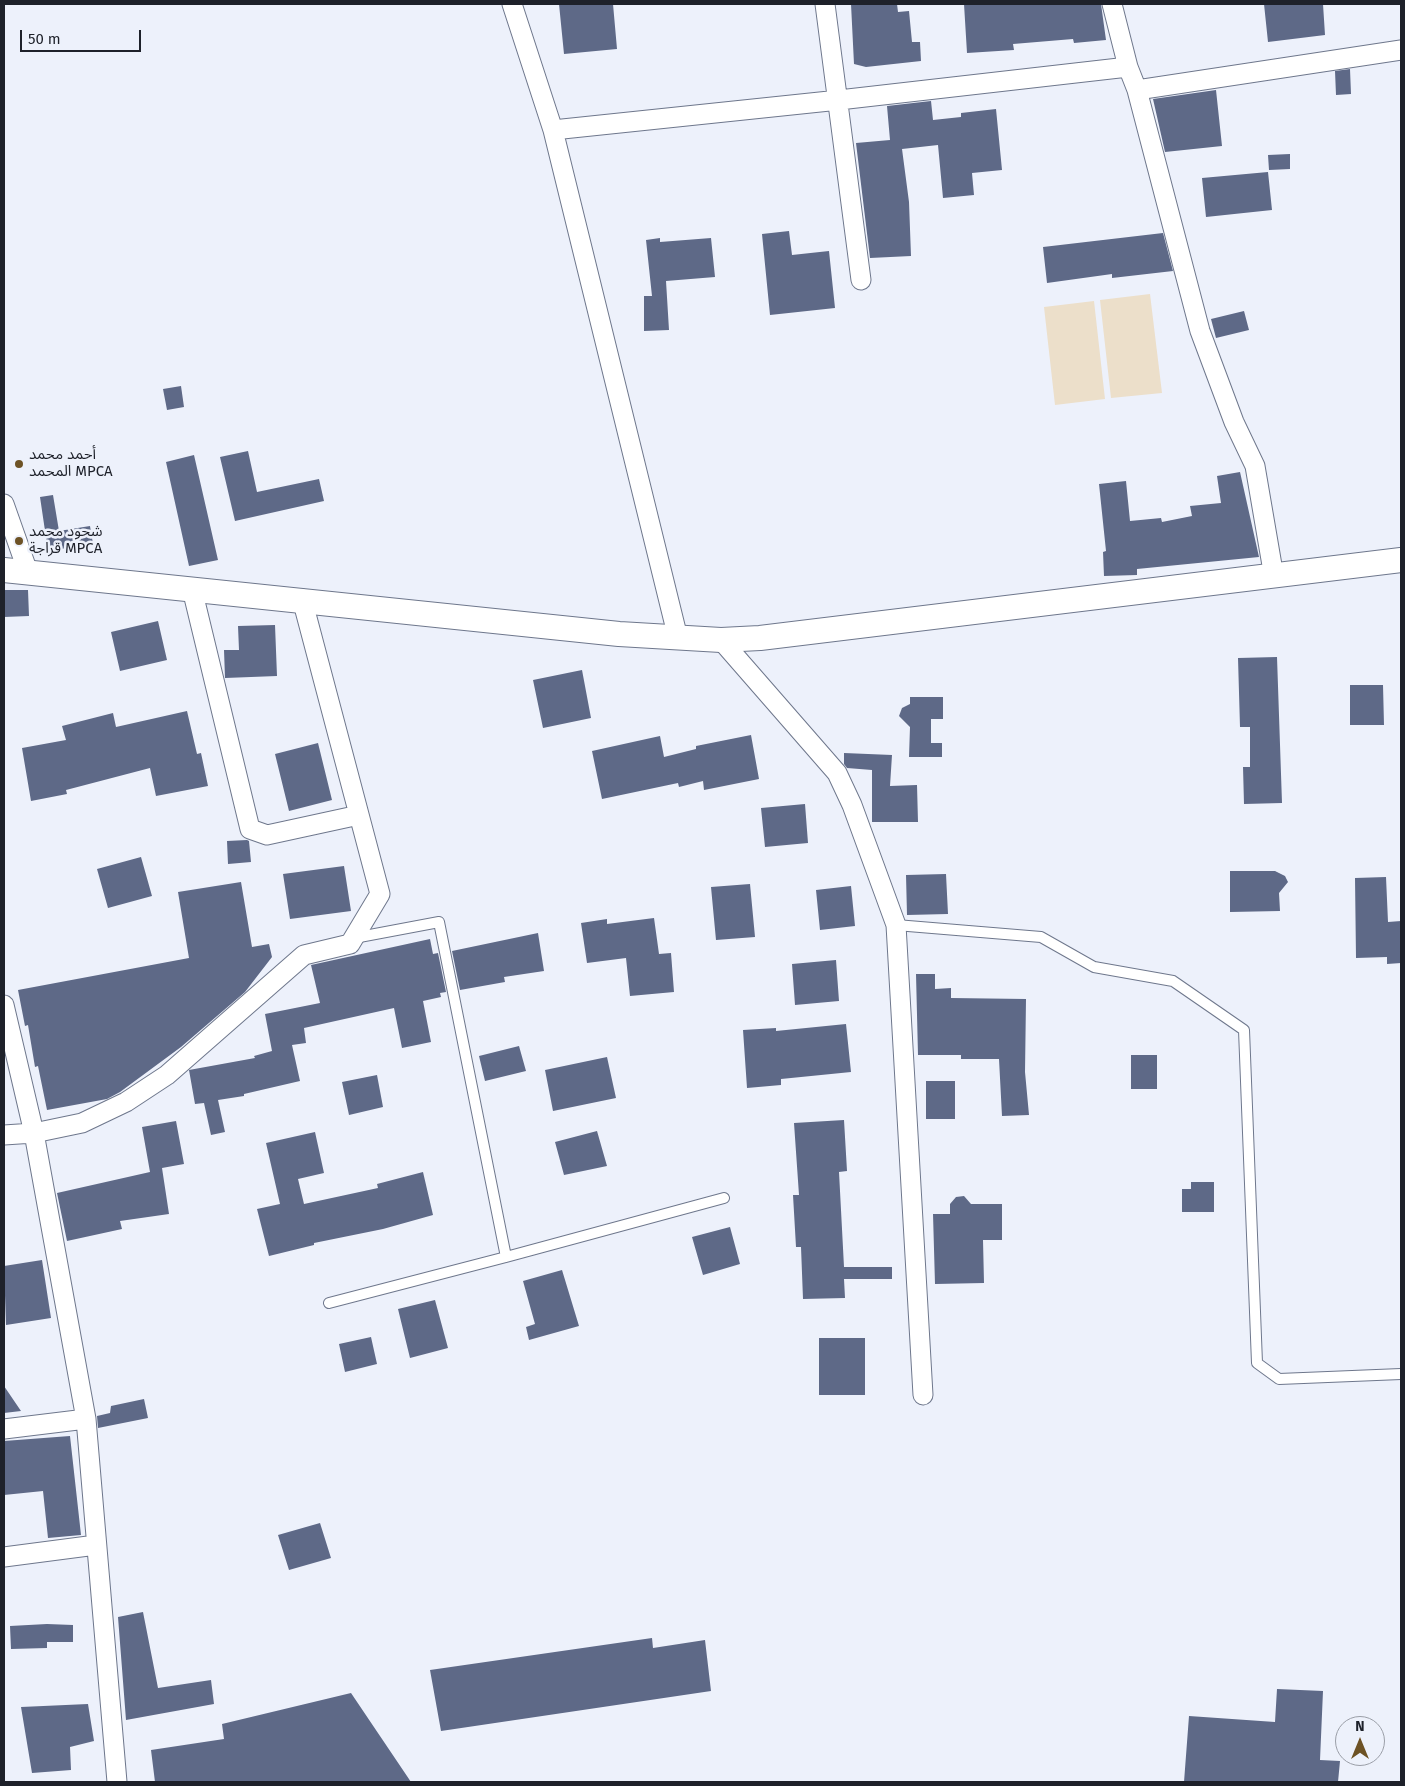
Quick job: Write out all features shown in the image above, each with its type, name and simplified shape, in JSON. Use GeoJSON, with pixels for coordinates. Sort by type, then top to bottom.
{"type":"FeatureCollection","features":[{"type":"Feature","properties":{"kind":"street"},"geometry":{"type":"LineString","coordinates":[[512,4],[553,130],[678,638]]}},
{"type":"Feature","properties":{"kind":"street"},"geometry":{"type":"LineString","coordinates":[[825,4],[861,280]]}},
{"type":"Feature","properties":{"kind":"street"},"geometry":{"type":"LineString","coordinates":[[1112,4],[1128,66],[1137,90],[1200,331],[1234,422],[1255,466],[1274,577]]}},
{"type":"Feature","properties":{"kind":"street"},"geometry":{"type":"LineString","coordinates":[[1137,90],[1401,50]]}},
{"type":"Feature","properties":{"kind":"street"},"geometry":{"type":"LineString","coordinates":[[553,130],[839,100],[1128,66]]}},
{"type":"Feature","properties":{"kind":"street"},"geometry":{"type":"LineString","coordinates":[[4,504],[28,572]]}},
{"type":"Feature","properties":{"kind":"street"},"geometry":{"type":"LineString","coordinates":[[4,570],[678,638],[721,640],[760,638],[1274,577],[1401,560]]}},
{"type":"Feature","properties":{"kind":"street"},"geometry":{"type":"LineString","coordinates":[[192,588],[250,828],[266,835],[359,815]]}},
{"type":"Feature","properties":{"kind":"street"},"geometry":{"type":"LineString","coordinates":[[4,1135],[34,1132],[82,1123],[126,1102],[167,1075],[304,955],[350,944],[380,894],[302,599]]}},
{"type":"Feature","properties":{"kind":"street"},"geometry":{"type":"LineString","coordinates":[[721,640],[837,773],[852,805],[896,925],[923,1395]]}},
{"type":"Feature","properties":{"kind":"street"},"geometry":{"type":"LineString","coordinates":[[4,1006],[34,1132],[86,1419],[117,1782]]}},
{"type":"Feature","properties":{"kind":"street"},"geometry":{"type":"LineString","coordinates":[[4,1429],[86,1419]]}},
{"type":"Feature","properties":{"kind":"street"},"geometry":{"type":"LineString","coordinates":[[4,1556],[96,1545]]}},
{"type":"Feature","properties":{"kind":"lane"},"geometry":{"type":"LineString","coordinates":[[353,938],[439,922],[506,1257]]}},
{"type":"Feature","properties":{"kind":"lane"},"geometry":{"type":"LineString","coordinates":[[896,925],[1041,936],[1094,967],[1173,981],[1244,1030],[1257,1363],[1279,1379],[1401,1374]]}},
{"type":"Feature","properties":{"kind":"lane"},"geometry":{"type":"LineString","coordinates":[[329,1303],[724,1198]]}},
{"type":"Feature","properties":{"kind":"shaded area"},"geometry":{"type":"Polygon","coordinates":[[[1150,294],[1162,393],[1111,398],[1100,300],[1150,294]]]}},
{"type":"Feature","properties":{"kind":"shaded area"},"geometry":{"type":"Polygon","coordinates":[[[1094,301],[1105,399],[1055,405],[1044,307],[1094,301]]]}},
{"type":"Feature","properties":{"kind":"building"},"geometry":{"type":"Polygon","coordinates":[[[559,4],[613,4],[617,49],[564,54],[559,4]]]}},
{"type":"Feature","properties":{"kind":"building"},"geometry":{"type":"Polygon","coordinates":[[[851,4],[897,4],[898,12],[909,11],[912,42],[920,42],[921,61],[866,67],[854,64],[851,4]]]}},
{"type":"Feature","properties":{"kind":"building"},"geometry":{"type":"Polygon","coordinates":[[[964,4],[1101,4],[1106,40],[1074,43],[1073,39],[1013,44],[1014,50],[967,53],[964,4]]]}},
{"type":"Feature","properties":{"kind":"building"},"geometry":{"type":"Polygon","coordinates":[[[1264,4],[1323,4],[1325,35],[1268,42],[1264,4]]]}},
{"type":"Feature","properties":{"kind":"building"},"geometry":{"type":"Polygon","coordinates":[[[1350,69],[1351,94],[1336,95],[1335,71],[1350,69]]]}},
{"type":"Feature","properties":{"kind":"building"},"geometry":{"type":"Polygon","coordinates":[[[1216,90],[1222,146],[1165,152],[1153,99],[1216,90]]]}},
{"type":"Feature","properties":{"kind":"building"},"geometry":{"type":"Polygon","coordinates":[[[931,101],[933,120],[961,117],[961,113],[996,109],[1002,170],[972,173],[974,195],[943,198],[938,145],[902,149],[909,202],[911,256],[870,258],[856,143],[890,140],[887,106],[931,101]]]}},
{"type":"Feature","properties":{"kind":"building"},"geometry":{"type":"Polygon","coordinates":[[[1290,154],[1290,169],[1269,170],[1268,155],[1290,154]]]}},
{"type":"Feature","properties":{"kind":"building"},"geometry":{"type":"Polygon","coordinates":[[[1268,172],[1272,210],[1206,217],[1202,178],[1268,172]]]}},
{"type":"Feature","properties":{"kind":"building"},"geometry":{"type":"Polygon","coordinates":[[[789,231],[792,255],[829,251],[835,308],[770,315],[762,234],[789,231]]]}},
{"type":"Feature","properties":{"kind":"building"},"geometry":{"type":"Polygon","coordinates":[[[1163,233],[1173,271],[1112,278],[1112,274],[1047,283],[1043,247],[1163,233]]]}},
{"type":"Feature","properties":{"kind":"building"},"geometry":{"type":"Polygon","coordinates":[[[660,238],[660,242],[711,238],[715,277],[666,281],[669,330],[644,331],[644,296],[652,296],[646,240],[660,238]]]}},
{"type":"Feature","properties":{"kind":"building"},"geometry":{"type":"Polygon","coordinates":[[[1244,311],[1249,330],[1216,338],[1211,319],[1244,311]]]}},
{"type":"Feature","properties":{"kind":"building"},"geometry":{"type":"Polygon","coordinates":[[[181,386],[184,407],[167,410],[163,389],[181,386]]]}},
{"type":"Feature","properties":{"kind":"building"},"geometry":{"type":"Polygon","coordinates":[[[248,451],[257,492],[319,479],[324,501],[235,521],[220,457],[248,451]]]}},
{"type":"Feature","properties":{"kind":"building"},"geometry":{"type":"Polygon","coordinates":[[[194,455],[218,560],[189,566],[166,462],[194,455]]]}},
{"type":"Feature","properties":{"kind":"building"},"geometry":{"type":"Polygon","coordinates":[[[1240,472],[1259,557],[1137,569],[1137,575],[1104,576],[1103,552],[1106,551],[1099,484],[1126,481],[1130,521],[1161,518],[1162,522],[1192,516],[1190,506],[1221,503],[1217,476],[1240,472]]]}},
{"type":"Feature","properties":{"kind":"building"},"geometry":{"type":"Polygon","coordinates":[[[53,495],[59,531],[90,526],[93,544],[48,551],[40,497],[53,495]]]}},
{"type":"Feature","properties":{"kind":"building"},"geometry":{"type":"Polygon","coordinates":[[[4,590],[28,590],[29,616],[4,617],[4,590]]]}},
{"type":"Feature","properties":{"kind":"building"},"geometry":{"type":"Polygon","coordinates":[[[158,621],[167,660],[120,671],[111,632],[158,621]]]}},
{"type":"Feature","properties":{"kind":"building"},"geometry":{"type":"Polygon","coordinates":[[[275,625],[277,676],[225,678],[224,650],[239,650],[238,626],[275,625]]]}},
{"type":"Feature","properties":{"kind":"building"},"geometry":{"type":"Polygon","coordinates":[[[1277,657],[1282,803],[1244,804],[1243,767],[1250,767],[1250,727],[1240,727],[1238,658],[1277,657]]]}},
{"type":"Feature","properties":{"kind":"building"},"geometry":{"type":"Polygon","coordinates":[[[582,670],[591,718],[543,728],[533,680],[582,670]]]}},
{"type":"Feature","properties":{"kind":"building"},"geometry":{"type":"Polygon","coordinates":[[[1350,685],[1383,685],[1384,725],[1350,725],[1350,685]]]}},
{"type":"Feature","properties":{"kind":"building"},"geometry":{"type":"Polygon","coordinates":[[[910,697],[943,697],[943,719],[931,719],[931,743],[942,743],[942,757],[909,757],[910,727],[899,716],[902,708],[910,704],[910,697]]]}},
{"type":"Feature","properties":{"kind":"building"},"geometry":{"type":"Polygon","coordinates":[[[187,711],[197,754],[201,753],[208,786],[156,796],[150,768],[66,790],[67,794],[31,801],[22,748],[66,740],[62,726],[113,713],[116,727],[187,711]]]}},
{"type":"Feature","properties":{"kind":"building"},"geometry":{"type":"Polygon","coordinates":[[[751,735],[759,779],[704,790],[703,781],[679,787],[678,783],[602,799],[592,751],[660,736],[664,757],[696,749],[696,746],[751,735]]]}},
{"type":"Feature","properties":{"kind":"building"},"geometry":{"type":"Polygon","coordinates":[[[318,743],[332,800],[289,811],[275,754],[318,743]]]}},
{"type":"Feature","properties":{"kind":"building"},"geometry":{"type":"Polygon","coordinates":[[[844,753],[892,755],[890,786],[917,785],[918,822],[872,822],[872,770],[847,768],[844,764],[844,753]]]}},
{"type":"Feature","properties":{"kind":"building"},"geometry":{"type":"Polygon","coordinates":[[[805,804],[808,843],[765,847],[761,808],[805,804]]]}},
{"type":"Feature","properties":{"kind":"building"},"geometry":{"type":"Polygon","coordinates":[[[227,841],[249,841],[251,862],[228,864],[227,841]]]}},
{"type":"Feature","properties":{"kind":"building"},"geometry":{"type":"Polygon","coordinates":[[[141,857],[152,896],[108,908],[97,869],[141,857]]]}},
{"type":"Feature","properties":{"kind":"building"},"geometry":{"type":"Polygon","coordinates":[[[344,866],[351,911],[290,919],[283,874],[344,866]]]}},
{"type":"Feature","properties":{"kind":"building"},"geometry":{"type":"Polygon","coordinates":[[[1230,871],[1275,871],[1285,876],[1288,882],[1279,893],[1280,911],[1230,912],[1230,871]]]}},
{"type":"Feature","properties":{"kind":"building"},"geometry":{"type":"Polygon","coordinates":[[[946,874],[948,914],[907,915],[906,875],[946,874]]]}},
{"type":"Feature","properties":{"kind":"building"},"geometry":{"type":"Polygon","coordinates":[[[1386,877],[1388,922],[1401,921],[1401,963],[1387,964],[1387,957],[1356,958],[1355,878],[1386,877]]]}},
{"type":"Feature","properties":{"kind":"building"},"geometry":{"type":"Polygon","coordinates":[[[241,882],[252,947],[269,944],[272,957],[245,992],[181,1047],[120,1092],[107,1099],[47,1110],[38,1066],[35,1067],[28,1025],[25,1026],[18,990],[189,958],[178,892],[241,882]]]}},
{"type":"Feature","properties":{"kind":"building"},"geometry":{"type":"Polygon","coordinates":[[[750,884],[755,937],[716,940],[711,887],[750,884]]]}},
{"type":"Feature","properties":{"kind":"building"},"geometry":{"type":"Polygon","coordinates":[[[851,886],[855,926],[820,930],[816,890],[851,886]]]}},
{"type":"Feature","properties":{"kind":"building"},"geometry":{"type":"Polygon","coordinates":[[[654,918],[659,954],[671,953],[674,992],[630,996],[626,958],[587,963],[581,923],[607,919],[607,924],[654,918]]]}},
{"type":"Feature","properties":{"kind":"building"},"geometry":{"type":"Polygon","coordinates":[[[538,933],[544,971],[504,977],[505,982],[460,990],[452,951],[538,933]]]}},
{"type":"Feature","properties":{"kind":"building"},"geometry":{"type":"Polygon","coordinates":[[[430,939],[433,954],[438,953],[446,992],[440,993],[441,997],[423,1001],[431,1042],[402,1048],[394,1008],[304,1028],[306,1043],[292,1045],[300,1081],[244,1094],[244,1096],[218,1100],[225,1132],[211,1135],[204,1103],[195,1104],[189,1070],[255,1058],[254,1056],[272,1051],[265,1014],[320,1003],[311,965],[430,939]]]}},
{"type":"Feature","properties":{"kind":"building"},"geometry":{"type":"Polygon","coordinates":[[[836,960],[839,1001],[795,1005],[792,964],[836,960]]]}},
{"type":"Feature","properties":{"kind":"building"},"geometry":{"type":"Polygon","coordinates":[[[916,974],[935,974],[935,989],[951,988],[951,998],[1026,999],[1025,1072],[1029,1115],[1002,1116],[999,1059],[961,1059],[961,1055],[918,1055],[916,974]]]}},
{"type":"Feature","properties":{"kind":"building"},"geometry":{"type":"Polygon","coordinates":[[[846,1024],[851,1072],[781,1079],[781,1085],[747,1088],[743,1030],[776,1028],[776,1031],[846,1024]]]}},
{"type":"Feature","properties":{"kind":"building"},"geometry":{"type":"Polygon","coordinates":[[[519,1046],[526,1071],[485,1081],[479,1056],[519,1046]]]}},
{"type":"Feature","properties":{"kind":"building"},"geometry":{"type":"Polygon","coordinates":[[[1131,1055],[1157,1055],[1157,1089],[1131,1089],[1131,1055]]]}},
{"type":"Feature","properties":{"kind":"building"},"geometry":{"type":"Polygon","coordinates":[[[607,1057],[616,1098],[553,1111],[545,1070],[607,1057]]]}},
{"type":"Feature","properties":{"kind":"building"},"geometry":{"type":"Polygon","coordinates":[[[377,1075],[383,1107],[349,1115],[342,1082],[377,1075]]]}},
{"type":"Feature","properties":{"kind":"building"},"geometry":{"type":"Polygon","coordinates":[[[926,1081],[955,1081],[955,1119],[926,1119],[926,1081]]]}},
{"type":"Feature","properties":{"kind":"building"},"geometry":{"type":"Polygon","coordinates":[[[844,1120],[847,1171],[839,1172],[844,1267],[892,1267],[892,1279],[844,1279],[845,1298],[803,1299],[801,1247],[796,1247],[793,1195],[799,1195],[794,1123],[844,1120]]]}},
{"type":"Feature","properties":{"kind":"building"},"geometry":{"type":"Polygon","coordinates":[[[176,1121],[184,1164],[162,1168],[169,1214],[120,1221],[122,1229],[67,1241],[57,1193],[150,1172],[142,1127],[176,1121]]]}},
{"type":"Feature","properties":{"kind":"building"},"geometry":{"type":"Polygon","coordinates":[[[597,1131],[607,1166],[564,1175],[555,1142],[597,1131]]]}},
{"type":"Feature","properties":{"kind":"building"},"geometry":{"type":"Polygon","coordinates":[[[315,1132],[324,1173],[298,1179],[304,1204],[378,1188],[377,1184],[423,1172],[433,1215],[383,1229],[314,1243],[314,1245],[269,1256],[257,1209],[280,1204],[266,1143],[315,1132]]]}},
{"type":"Feature","properties":{"kind":"building"},"geometry":{"type":"Polygon","coordinates":[[[1191,1182],[1214,1182],[1214,1212],[1182,1212],[1182,1189],[1191,1189],[1191,1182]]]}},
{"type":"Feature","properties":{"kind":"building"},"geometry":{"type":"Polygon","coordinates":[[[964,1196],[971,1204],[1002,1204],[1002,1240],[983,1240],[984,1283],[935,1284],[933,1214],[950,1214],[950,1204],[956,1197],[964,1196]]]}},
{"type":"Feature","properties":{"kind":"building"},"geometry":{"type":"Polygon","coordinates":[[[730,1227],[740,1264],[703,1275],[692,1237],[730,1227]]]}},
{"type":"Feature","properties":{"kind":"building"},"geometry":{"type":"Polygon","coordinates":[[[42,1260],[51,1318],[6,1325],[4,1266],[42,1260]]]}},
{"type":"Feature","properties":{"kind":"building"},"geometry":{"type":"Polygon","coordinates":[[[562,1270],[579,1326],[529,1340],[526,1327],[535,1324],[523,1281],[562,1270]]]}},
{"type":"Feature","properties":{"kind":"building"},"geometry":{"type":"Polygon","coordinates":[[[435,1300],[448,1348],[410,1358],[398,1309],[435,1300]]]}},
{"type":"Feature","properties":{"kind":"building"},"geometry":{"type":"Polygon","coordinates":[[[371,1337],[377,1364],[345,1372],[339,1344],[371,1337]]]}},
{"type":"Feature","properties":{"kind":"building"},"geometry":{"type":"Polygon","coordinates":[[[819,1338],[865,1338],[865,1395],[819,1395],[819,1338]]]}},
{"type":"Feature","properties":{"kind":"building"},"geometry":{"type":"Polygon","coordinates":[[[4,1386],[21,1411],[4,1413],[4,1386]]]}},
{"type":"Feature","properties":{"kind":"building"},"geometry":{"type":"Polygon","coordinates":[[[144,1399],[148,1418],[98,1428],[97,1416],[110,1413],[111,1406],[144,1399]]]}},
{"type":"Feature","properties":{"kind":"building"},"geometry":{"type":"Polygon","coordinates":[[[70,1436],[81,1535],[48,1538],[43,1491],[4,1495],[4,1441],[70,1436]]]}},
{"type":"Feature","properties":{"kind":"building"},"geometry":{"type":"Polygon","coordinates":[[[320,1523],[331,1558],[289,1570],[278,1535],[320,1523]]]}},
{"type":"Feature","properties":{"kind":"building"},"geometry":{"type":"Polygon","coordinates":[[[143,1612],[158,1688],[211,1680],[214,1704],[126,1720],[118,1617],[143,1612]]]}},
{"type":"Feature","properties":{"kind":"building"},"geometry":{"type":"Polygon","coordinates":[[[73,1625],[73,1642],[47,1642],[47,1648],[11,1649],[10,1626],[73,1625]]]}},
{"type":"Feature","properties":{"kind":"building"},"geometry":{"type":"Polygon","coordinates":[[[652,1638],[653,1648],[705,1640],[711,1691],[441,1731],[430,1670],[652,1638]]]}},
{"type":"Feature","properties":{"kind":"building"},"geometry":{"type":"Polygon","coordinates":[[[1277,1689],[1323,1691],[1320,1760],[1335,1761],[1335,1766],[1340,1766],[1338,1782],[1184,1782],[1189,1716],[1275,1722],[1277,1689]]]}},
{"type":"Feature","properties":{"kind":"building"},"geometry":{"type":"Polygon","coordinates":[[[351,1693],[411,1782],[155,1782],[151,1750],[224,1739],[222,1724],[351,1693]]]}},
{"type":"Feature","properties":{"kind":"building"},"geometry":{"type":"Polygon","coordinates":[[[88,1704],[94,1741],[70,1747],[71,1770],[32,1773],[21,1707],[88,1704]]]}},
{"type":"Feature","properties":{"kind":"place","name":"أحمد محمد المحمد MPCA"},"geometry":{"type":"Point","coordinates":[19,464]}},
{"type":"Feature","properties":{"kind":"place","name":"شحود محمد قراجة MPCA"},"geometry":{"type":"Point","coordinates":[19,541]}}]}
